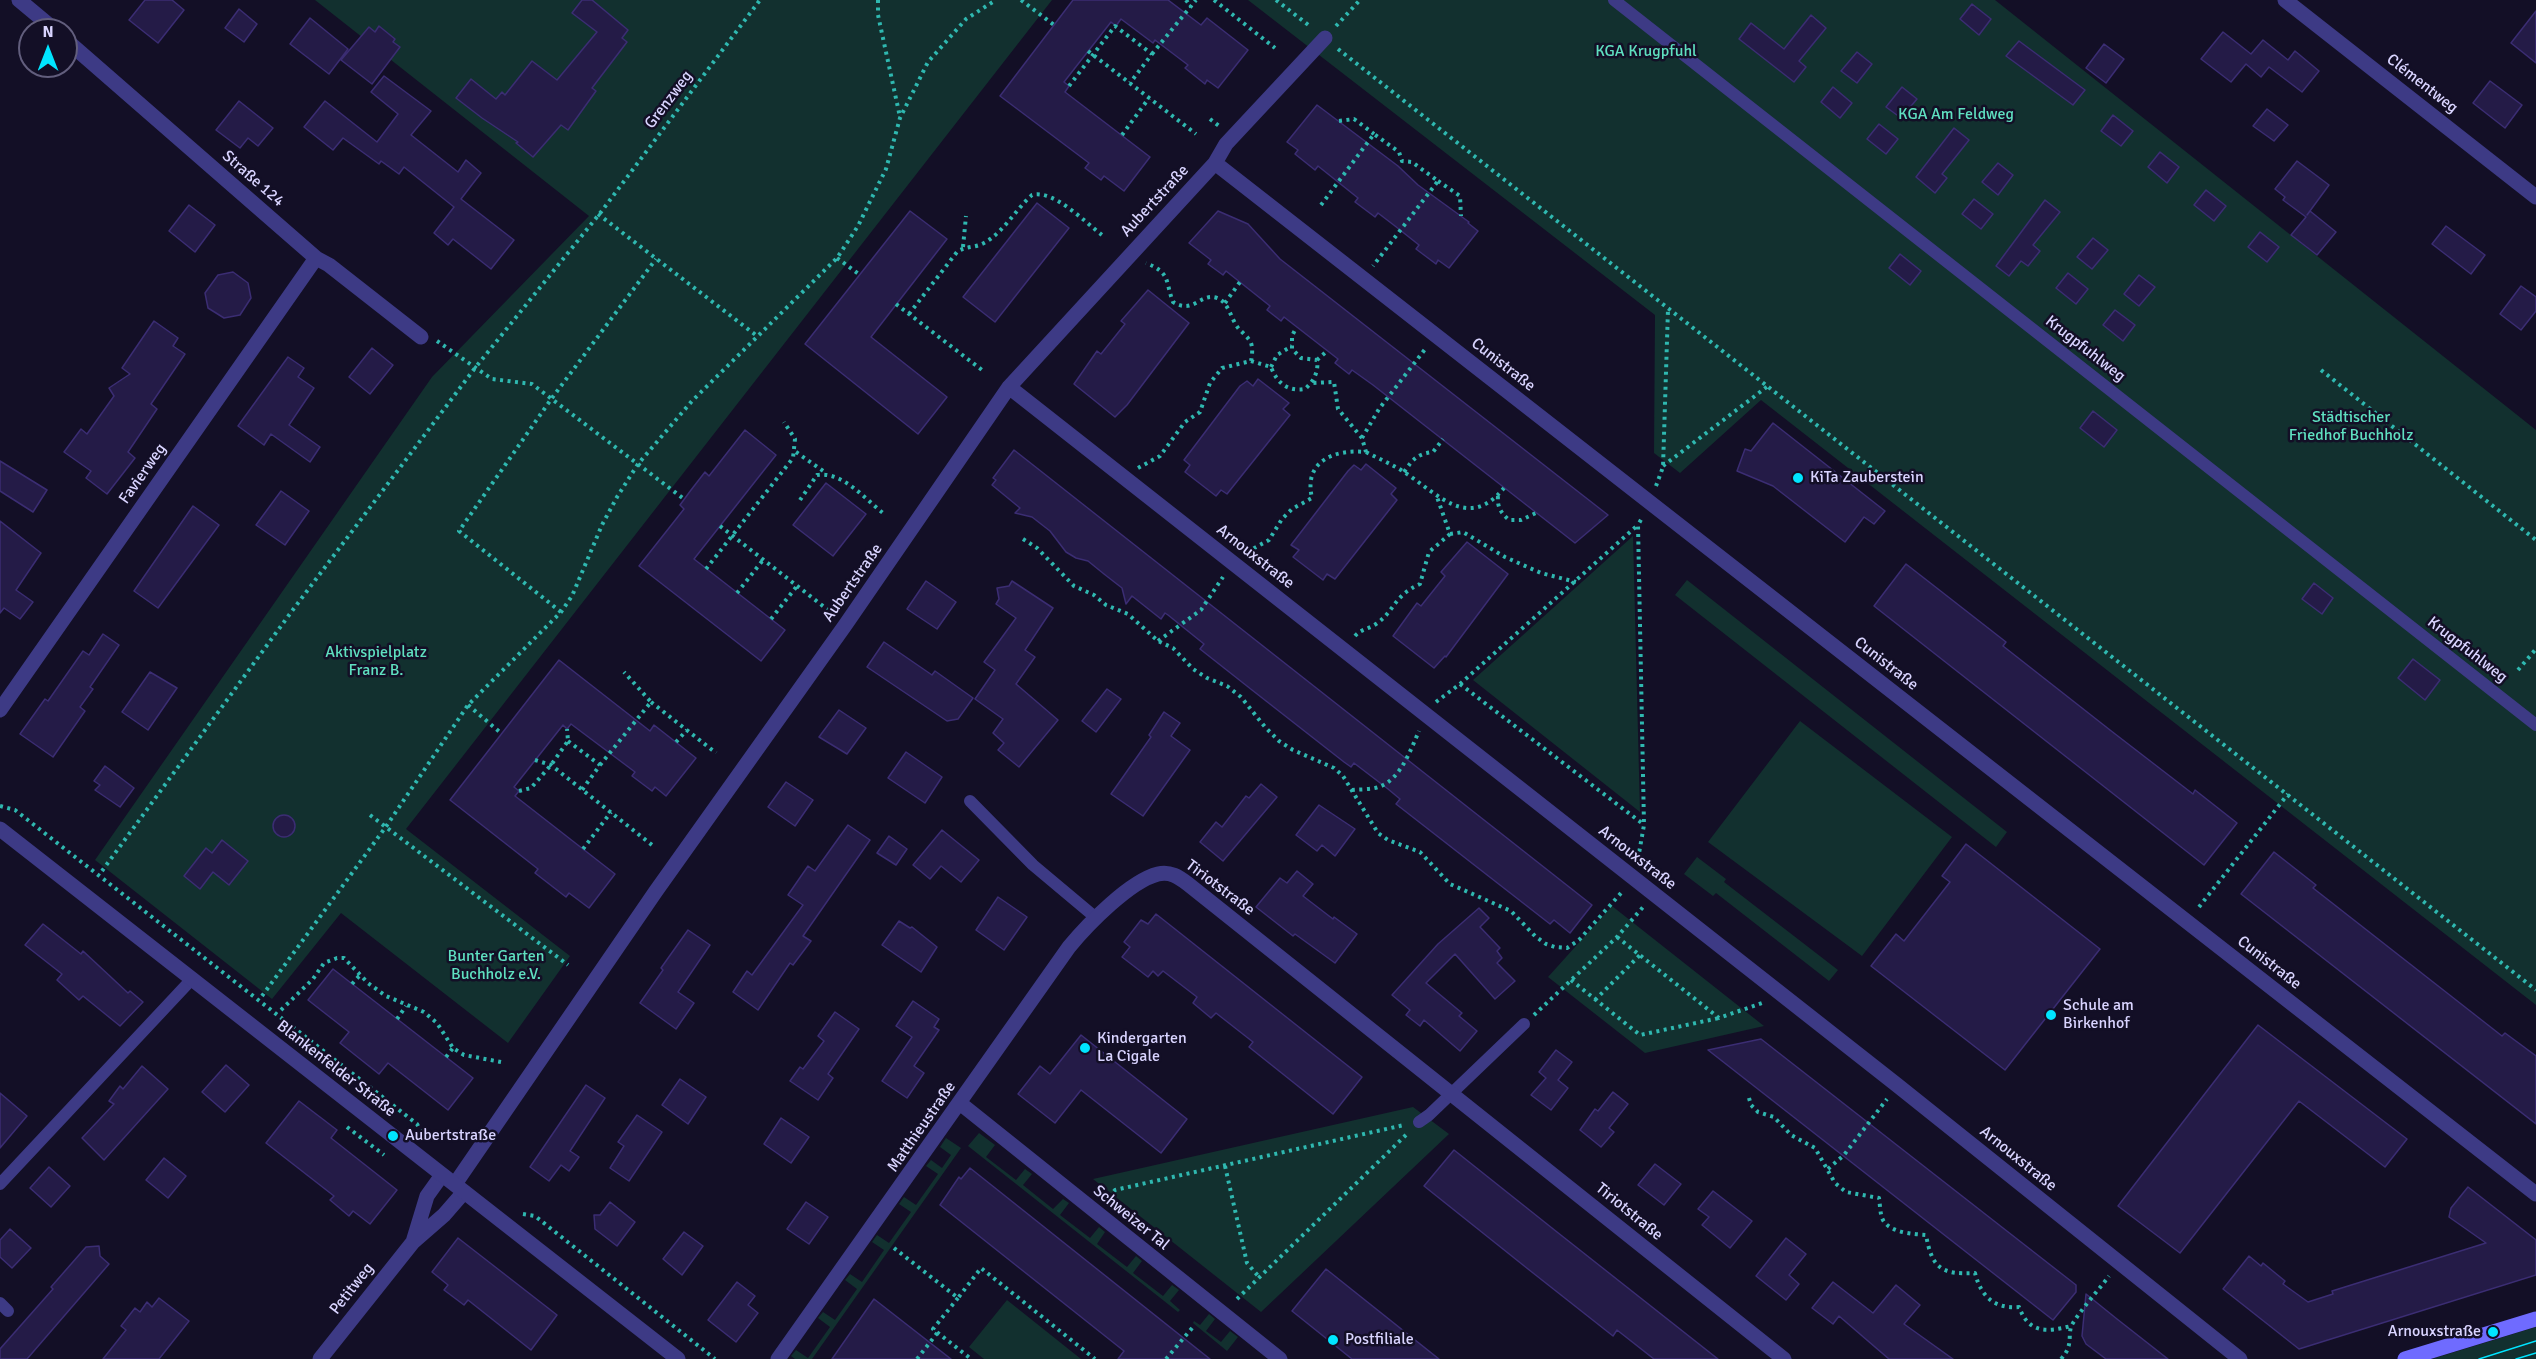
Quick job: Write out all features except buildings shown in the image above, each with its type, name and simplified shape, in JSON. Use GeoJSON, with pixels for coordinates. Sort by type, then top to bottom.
{"type":"FeatureCollection","features":[{"type":"Feature","properties":{"kind":"main road"},"geometry":{"type":"LineString","coordinates":[[2405,1359],[2536,1319]]}},
{"type":"Feature","properties":{"kind":"street"},"geometry":{"type":"LineString","coordinates":[[20,0],[41,18]]}},
{"type":"Feature","properties":{"kind":"street","name":"Clémentweg"},"geometry":{"type":"LineString","coordinates":[[2285,0],[2536,197]]}},
{"type":"Feature","properties":{"kind":"street","name":"Aubertstraße"},"geometry":{"type":"LineString","coordinates":[[460,1188],[656,891],[846,624],[1009,387],[1215,163],[1226,144],[1325,38]]}},
{"type":"Feature","properties":{"kind":"street","name":"Straße 124"},"geometry":{"type":"LineString","coordinates":[[78,50],[316,258],[329,265],[421,337]]}},
{"type":"Feature","properties":{"kind":"street","name":"Cunistraße"},"geometry":{"type":"LineString","coordinates":[[1215,163],[2536,1194]]}},
{"type":"Feature","properties":{"kind":"street","name":"Favierweg"},"geometry":{"type":"LineString","coordinates":[[0,710],[316,258]]}},
{"type":"Feature","properties":{"kind":"street","name":"Arnouxstraße"},"geometry":{"type":"LineString","coordinates":[[1009,387],[1897,1085],[2240,1359]]}},
{"type":"Feature","properties":{"kind":"street","name":"Blankenfelder Straße"},"geometry":{"type":"LineString","coordinates":[[0,829],[678,1359]]}},
{"type":"Feature","properties":{"kind":"street","name":"Tiriotstraße"},"geometry":{"type":"LineString","coordinates":[[1095,916],[1143,880],[1160,873],[1174,874],[1784,1359]]}},
{"type":"Feature","properties":{"kind":"street","name":"Matthieustraße"},"geometry":{"type":"LineString","coordinates":[[778,1359],[961,1104],[1069,947],[1095,916]]}},
{"type":"Feature","properties":{"kind":"street","name":"Schweizer Tal"},"geometry":{"type":"LineString","coordinates":[[961,1104],[1280,1359]]}},
{"type":"Feature","properties":{"kind":"street","name":"Petitweg"},"geometry":{"type":"LineString","coordinates":[[413,1242],[427,1196],[442,1175]]}},
{"type":"Feature","properties":{"kind":"street","name":"Petitweg"},"geometry":{"type":"LineString","coordinates":[[320,1359],[413,1242],[444,1215],[460,1188]]}},
{"type":"Feature","properties":{"kind":"lane","name":"Krugpfuhlweg"},"geometry":{"type":"LineString","coordinates":[[1614,0],[2536,725]]}},
{"type":"Feature","properties":{"kind":"lane"},"geometry":{"type":"LineString","coordinates":[[970,801],[1033,865],[1095,916]]}},
{"type":"Feature","properties":{"kind":"lane"},"geometry":{"type":"LineString","coordinates":[[0,1184],[192,979]]}},
{"type":"Feature","properties":{"kind":"lane"},"geometry":{"type":"LineString","coordinates":[[1419,1122],[1524,1024]]}},
{"type":"Feature","properties":{"kind":"path","name":"Grenzweg"},"geometry":{"type":"LineString","coordinates":[[102,871],[291,611],[475,368],[598,214],[760,0]]}},
{"type":"Feature","properties":{"kind":"path"},"geometry":{"type":"LineString","coordinates":[[878,0],[878,15],[900,118]]}},
{"type":"Feature","properties":{"kind":"path"},"geometry":{"type":"LineString","coordinates":[[262,996],[385,828],[468,705],[561,612],[572,596],[616,496],[638,464],[665,430],[837,258],[858,226],[886,169],[900,118],[928,62],[966,19],[996,0]]}},
{"type":"Feature","properties":{"kind":"path"},"geometry":{"type":"LineString","coordinates":[[1021,0],[1054,25]]}},
{"type":"Feature","properties":{"kind":"path"},"geometry":{"type":"LineString","coordinates":[[1186,0],[1191,7]]}},
{"type":"Feature","properties":{"kind":"path"},"geometry":{"type":"LineString","coordinates":[[1130,83],[1197,0]]}},
{"type":"Feature","properties":{"kind":"path"},"geometry":{"type":"LineString","coordinates":[[1214,0],[1275,48]]}},
{"type":"Feature","properties":{"kind":"path"},"geometry":{"type":"LineString","coordinates":[[1276,0],[2536,990]]}},
{"type":"Feature","properties":{"kind":"path"},"geometry":{"type":"LineString","coordinates":[[1325,38],[1360,0]]}},
{"type":"Feature","properties":{"kind":"path"},"geometry":{"type":"LineString","coordinates":[[1069,86],[1116,26],[1152,54]]}},
{"type":"Feature","properties":{"kind":"path"},"geometry":{"type":"LineString","coordinates":[[1088,51],[1196,134]]}},
{"type":"Feature","properties":{"kind":"path"},"geometry":{"type":"LineString","coordinates":[[1122,135],[1149,98]]}},
{"type":"Feature","properties":{"kind":"path"},"geometry":{"type":"LineString","coordinates":[[1339,121],[1354,119],[1399,152],[1402,161]]}},
{"type":"Feature","properties":{"kind":"path"},"geometry":{"type":"LineString","coordinates":[[1321,205],[1374,134]]}},
{"type":"Feature","properties":{"kind":"path"},"geometry":{"type":"LineString","coordinates":[[1398,166],[1402,161]]}},
{"type":"Feature","properties":{"kind":"path"},"geometry":{"type":"LineString","coordinates":[[1402,161],[1412,162],[1460,196],[1461,216]]}},
{"type":"Feature","properties":{"kind":"path"},"geometry":{"type":"LineString","coordinates":[[1363,279],[1438,181]]}},
{"type":"Feature","properties":{"kind":"path"},"geometry":{"type":"LineString","coordinates":[[909,314],[957,252],[963,247],[983,243],[997,233],[1032,195],[1041,192],[1052,196],[1102,235]]}},
{"type":"Feature","properties":{"kind":"path"},"geometry":{"type":"LineString","coordinates":[[598,214],[757,336]]}},
{"type":"Feature","properties":{"kind":"path"},"geometry":{"type":"LineString","coordinates":[[963,247],[966,216]]}},
{"type":"Feature","properties":{"kind":"path"},"geometry":{"type":"LineString","coordinates":[[1129,256],[1164,273],[1169,283],[1173,302],[1181,307],[1190,307],[1207,298],[1217,298],[1225,303],[1237,327],[1252,344],[1251,362]]}},
{"type":"Feature","properties":{"kind":"path"},"geometry":{"type":"LineString","coordinates":[[837,258],[860,275]]}},
{"type":"Feature","properties":{"kind":"path"},"geometry":{"type":"LineString","coordinates":[[561,612],[459,531],[552,398],[656,260]]}},
{"type":"Feature","properties":{"kind":"path"},"geometry":{"type":"LineString","coordinates":[[1225,303],[1240,282]]}},
{"type":"Feature","properties":{"kind":"path"},"geometry":{"type":"LineString","coordinates":[[896,304],[982,370]]}},
{"type":"Feature","properties":{"kind":"path"},"geometry":{"type":"LineString","coordinates":[[1651,503],[1663,467],[1668,308]]}},
{"type":"Feature","properties":{"kind":"path"},"geometry":{"type":"LineString","coordinates":[[1296,328],[1292,336],[1292,346],[1301,358],[1317,360]]}},
{"type":"Feature","properties":{"kind":"path"},"geometry":{"type":"LineString","coordinates":[[1362,438],[1379,409],[1435,335]]}},
{"type":"Feature","properties":{"kind":"path"},"geometry":{"type":"LineString","coordinates":[[421,337],[440,342],[492,379],[532,384],[684,499]]}},
{"type":"Feature","properties":{"kind":"path"},"geometry":{"type":"LineString","coordinates":[[1271,367],[1277,355],[1292,346]]}},
{"type":"Feature","properties":{"kind":"path"},"geometry":{"type":"LineString","coordinates":[[1125,478],[1145,463],[1160,456],[1185,422],[1200,412],[1210,383],[1222,368],[1251,362],[1271,367],[1280,383],[1288,389],[1305,389],[1315,375],[1317,360],[1327,351]]}},
{"type":"Feature","properties":{"kind":"path"},"geometry":{"type":"LineString","coordinates":[[2321,370],[2536,540]]}},
{"type":"Feature","properties":{"kind":"path"},"geometry":{"type":"LineString","coordinates":[[1311,383],[1334,382],[1338,409],[1362,438],[1366,452]]}},
{"type":"Feature","properties":{"kind":"path"},"geometry":{"type":"LineString","coordinates":[[1663,467],[1768,386]]}},
{"type":"Feature","properties":{"kind":"path"},"geometry":{"type":"LineString","coordinates":[[706,569],[793,458],[795,439],[784,422]]}},
{"type":"Feature","properties":{"kind":"path"},"geometry":{"type":"LineString","coordinates":[[1404,472],[1419,454],[1433,452],[1443,439]]}},
{"type":"Feature","properties":{"kind":"path"},"geometry":{"type":"LineString","coordinates":[[795,451],[827,474],[838,477],[883,513]]}},
{"type":"Feature","properties":{"kind":"path"},"geometry":{"type":"LineString","coordinates":[[1158,641],[1201,610],[1233,563],[1253,548],[1269,540],[1282,519],[1292,509],[1312,498],[1310,489],[1314,471],[1326,457],[1351,451],[1366,452],[1404,472],[1437,497],[1465,508],[1478,507],[1498,495],[1504,488]]}},
{"type":"Feature","properties":{"kind":"path"},"geometry":{"type":"LineString","coordinates":[[800,500],[817,475],[827,474]]}},
{"type":"Feature","properties":{"kind":"path"},"geometry":{"type":"LineString","coordinates":[[1498,495],[1498,504],[1502,514],[1509,520],[1521,520],[1536,513]]}},
{"type":"Feature","properties":{"kind":"path"},"geometry":{"type":"LineString","coordinates":[[1437,497],[1450,534]]}},
{"type":"Feature","properties":{"kind":"path"},"geometry":{"type":"LineString","coordinates":[[1352,790],[1381,786],[1391,780],[1408,755],[1424,713],[1460,684],[1638,525]]}},
{"type":"Feature","properties":{"kind":"path"},"geometry":{"type":"LineString","coordinates":[[720,526],[846,624]]}},
{"type":"Feature","properties":{"kind":"path"},"geometry":{"type":"LineString","coordinates":[[1344,650],[1359,632],[1377,624],[1407,590],[1420,585],[1429,552],[1450,534],[1463,532],[1505,557],[1542,573],[1576,582]]}},
{"type":"Feature","properties":{"kind":"path"},"geometry":{"type":"LineString","coordinates":[[737,593],[763,560]]}},
{"type":"Feature","properties":{"kind":"path"},"geometry":{"type":"LineString","coordinates":[[771,619],[797,586]]}},
{"type":"Feature","properties":{"kind":"path"},"geometry":{"type":"LineString","coordinates":[[2518,670],[2536,649]]}},
{"type":"Feature","properties":{"kind":"path"},"geometry":{"type":"LineString","coordinates":[[624,672],[651,702],[716,753]]}},
{"type":"Feature","properties":{"kind":"path"},"geometry":{"type":"LineString","coordinates":[[1460,684],[1644,825]]}},
{"type":"Feature","properties":{"kind":"path"},"geometry":{"type":"LineString","coordinates":[[582,790],[651,702]]}},
{"type":"Feature","properties":{"kind":"path"},"geometry":{"type":"LineString","coordinates":[[468,705],[502,734]]}},
{"type":"Feature","properties":{"kind":"path"},"geometry":{"type":"LineString","coordinates":[[519,791],[531,788],[551,765],[568,741],[567,729]]}},
{"type":"Feature","properties":{"kind":"path"},"geometry":{"type":"LineString","coordinates":[[676,742],[687,730]]}},
{"type":"Feature","properties":{"kind":"path"},"geometry":{"type":"LineString","coordinates":[[568,741],[600,765]]}},
{"type":"Feature","properties":{"kind":"path"},"geometry":{"type":"LineString","coordinates":[[536,760],[551,765],[652,845]]}},
{"type":"Feature","properties":{"kind":"path"},"geometry":{"type":"LineString","coordinates":[[2187,922],[2288,795]]}},
{"type":"Feature","properties":{"kind":"path"},"geometry":{"type":"LineString","coordinates":[[0,806],[15,810],[417,1124],[426,1140]]}},
{"type":"Feature","properties":{"kind":"path"},"geometry":{"type":"LineString","coordinates":[[583,849],[611,812]]}},
{"type":"Feature","properties":{"kind":"path"},"geometry":{"type":"LineString","coordinates":[[370,815],[568,965]]}},
{"type":"Feature","properties":{"kind":"path"},"geometry":{"type":"LineString","coordinates":[[1524,1024],[1617,937],[1655,895]]}},
{"type":"Feature","properties":{"kind":"path"},"geometry":{"type":"LineString","coordinates":[[1617,937],[1719,1018]]}},
{"type":"Feature","properties":{"kind":"path"},"geometry":{"type":"LineString","coordinates":[[1595,1000],[1640,955]]}},
{"type":"Feature","properties":{"kind":"path"},"geometry":{"type":"LineString","coordinates":[[281,1010],[313,979],[320,967],[329,960],[344,958],[360,975],[386,996],[424,1012],[437,1023],[453,1048],[469,1058],[501,1062]]}},
{"type":"Feature","properties":{"kind":"path"},"geometry":{"type":"LineString","coordinates":[[352,984],[360,975]]}},
{"type":"Feature","properties":{"kind":"path"},"geometry":{"type":"LineString","coordinates":[[1571,980],[1640,1035],[1719,1018],[1783,996]]}},
{"type":"Feature","properties":{"kind":"path"},"geometry":{"type":"LineString","coordinates":[[397,1019],[406,1006]]}},
{"type":"Feature","properties":{"kind":"path"},"geometry":{"type":"LineString","coordinates":[[446,1057],[453,1048]]}},
{"type":"Feature","properties":{"kind":"path"},"geometry":{"type":"LineString","coordinates":[[1828,1169],[1844,1155],[1897,1085]]}},
{"type":"Feature","properties":{"kind":"path"},"geometry":{"type":"LineString","coordinates":[[1749,1098],[1751,1105],[1758,1112],[1774,1117],[1791,1136],[1815,1148],[1835,1183],[1845,1191],[1879,1198],[1882,1217],[1889,1226],[1900,1231],[1926,1235],[1932,1258],[1937,1267],[1948,1272],[1975,1273],[1988,1300],[2000,1306],[2019,1307],[2023,1318],[2039,1329],[2057,1330],[2071,1326],[2119,1263]]}},
{"type":"Feature","properties":{"kind":"path"},"geometry":{"type":"LineString","coordinates":[[1109,1197],[1115,1190],[1419,1122]]}},
{"type":"Feature","properties":{"kind":"path"},"geometry":{"type":"LineString","coordinates":[[1237,1299],[1419,1122]]}},
{"type":"Feature","properties":{"kind":"path"},"geometry":{"type":"LineString","coordinates":[[1225,1166],[1247,1263],[1259,1277]]}},
{"type":"Feature","properties":{"kind":"path"},"geometry":{"type":"LineString","coordinates":[[518,1212],[535,1216],[716,1359]]}},
{"type":"Feature","properties":{"kind":"path"},"geometry":{"type":"LineString","coordinates":[[894,1248],[958,1298]]}},
{"type":"Feature","properties":{"kind":"path"},"geometry":{"type":"LineString","coordinates":[[971,1359],[933,1329],[981,1268],[1095,1359]]}},
{"type":"Feature","properties":{"kind":"path"},"geometry":{"type":"LineString","coordinates":[[2061,1359],[2067,1353],[2071,1341],[2071,1326]]}},
{"type":"Feature","properties":{"kind":"path"},"geometry":{"type":"LineString","coordinates":[[1166,1359],[1192,1327]]}},
{"type":"Feature","properties":{"kind":"path"},"geometry":{"type":"LineString","coordinates":[[917,1359],[938,1332]]}},
{"type":"Feature","properties":{"kind":"green space"},"geometry":{"type":"Polygon","coordinates":[[[315,0],[1052,0],[406,829],[570,956],[508,1043],[341,913],[272,999],[95,860],[432,377],[589,216],[315,0]]]}},
{"type":"Feature","properties":{"kind":"green space"},"geometry":{"type":"Polygon","coordinates":[[[1248,0],[1995,0],[2536,430],[2536,1005],[1761,400],[1680,473],[1654,453],[1655,315],[1248,0]]]}},
{"type":"Feature","properties":{"kind":"green space"},"geometry":{"type":"Polygon","coordinates":[[[1633,536],[1640,812],[1473,680],[1633,536]]]}},
{"type":"Feature","properties":{"kind":"green space"},"geometry":{"type":"Polygon","coordinates":[[[1687,580],[2007,832],[1996,847],[1675,595],[1687,580]]]}},
{"type":"Feature","properties":{"kind":"green space"},"geometry":{"type":"Polygon","coordinates":[[[1800,721],[1952,837],[1862,956],[1708,842],[1800,721]]]}},
{"type":"Feature","properties":{"kind":"green space"},"geometry":{"type":"Polygon","coordinates":[[[1697,857],[1726,879],[1724,882],[1838,970],[1829,981],[1716,893],[1713,896],[1684,874],[1697,857]]]}},
{"type":"Feature","properties":{"kind":"green space"},"geometry":{"type":"Polygon","coordinates":[[[1612,906],[1764,1026],[1645,1053],[1548,977],[1612,906]]]}},
{"type":"Feature","properties":{"kind":"green space"},"geometry":{"type":"Polygon","coordinates":[[[1413,1107],[1449,1134],[1261,1312],[1093,1179],[1413,1107]]]}},
{"type":"Feature","properties":{"kind":"green space"},"geometry":{"type":"Polygon","coordinates":[[[979,1133],[995,1145],[986,1157],[1016,1180],[1025,1169],[1032,1174],[1023,1185],[1053,1209],[1063,1199],[1069,1203],[1060,1215],[1090,1238],[1099,1227],[1105,1232],[1097,1244],[1127,1267],[1136,1256],[1142,1261],[1133,1273],[1163,1296],[1172,1285],[1179,1290],[1170,1301],[1180,1310],[1178,1312],[968,1146],[979,1133]]]}},
{"type":"Feature","properties":{"kind":"green space"},"geometry":{"type":"Polygon","coordinates":[[[946,1138],[961,1148],[812,1359],[795,1359],[791,1356],[796,1350],[808,1358],[830,1327],[818,1318],[823,1312],[835,1320],[857,1289],[845,1280],[850,1274],[862,1282],[884,1250],[872,1242],[877,1235],[889,1243],[911,1212],[899,1204],[904,1197],[916,1205],[938,1174],[926,1166],[931,1160],[942,1168],[951,1155],[940,1147],[946,1138]]]}},
{"type":"Feature","properties":{"kind":"green space"},"geometry":{"type":"Polygon","coordinates":[[[1007,1300],[1081,1359],[984,1359],[969,1347],[1007,1300]]]}},
{"type":"Feature","properties":{"kind":"green space"},"geometry":{"type":"Polygon","coordinates":[[[1209,1314],[1215,1319],[1206,1331],[1221,1342],[1230,1331],[1238,1337],[1227,1351],[1193,1323],[1194,1321],[1200,1325],[1209,1314]]]}},
{"type":"Feature","properties":{"kind":"green space"},"geometry":{"type":"Polygon","coordinates":[[[2536,1327],[2536,1359],[2432,1359],[2536,1327]]]}},
{"type":"Feature","properties":{"kind":"tram line"},"geometry":{"type":"LineString","coordinates":[[2479,1359],[2536,1341]]}},
{"type":"Feature","properties":{"kind":"tram line"},"geometry":{"type":"LineString","coordinates":[[2516,1359],[2536,1353]]}},
{"type":"Feature","properties":{"kind":"place","name":"KiTa Zauberstein"},"geometry":{"type":"Point","coordinates":[1798,478]}},
{"type":"Feature","properties":{"kind":"place","name":"Schule am Birkenhof"},"geometry":{"type":"Point","coordinates":[2051,1015]}},
{"type":"Feature","properties":{"kind":"place","name":"Kindergarten La Cigale"},"geometry":{"type":"Point","coordinates":[1085,1048]}},
{"type":"Feature","properties":{"kind":"place","name":"Aubertstraße"},"geometry":{"type":"Point","coordinates":[393,1136]}},
{"type":"Feature","properties":{"kind":"place","name":"Arnouxstraße"},"geometry":{"type":"Point","coordinates":[2493,1332]}},
{"type":"Feature","properties":{"kind":"place","name":"Postfiliale"},"geometry":{"type":"Point","coordinates":[1333,1340]}},
{"type":"Feature","properties":{"kind":"park label","name":"KGA Krugpfuhl"},"geometry":{"type":"Point","coordinates":[1646,52]}},
{"type":"Feature","properties":{"kind":"park label","name":"KGA Am Feldweg"},"geometry":{"type":"Point","coordinates":[1956,115]}},
{"type":"Feature","properties":{"kind":"park label","name":"Städtischer Friedhof Buchholz"},"geometry":{"type":"Point","coordinates":[2351,427]}},
{"type":"Feature","properties":{"kind":"park label","name":"Aktivspielplatz Franz B."},"geometry":{"type":"Point","coordinates":[376,662]}},
{"type":"Feature","properties":{"kind":"park label","name":"Bunter Garten Buchholz e.V."},"geometry":{"type":"Point","coordinates":[496,966]}}]}
